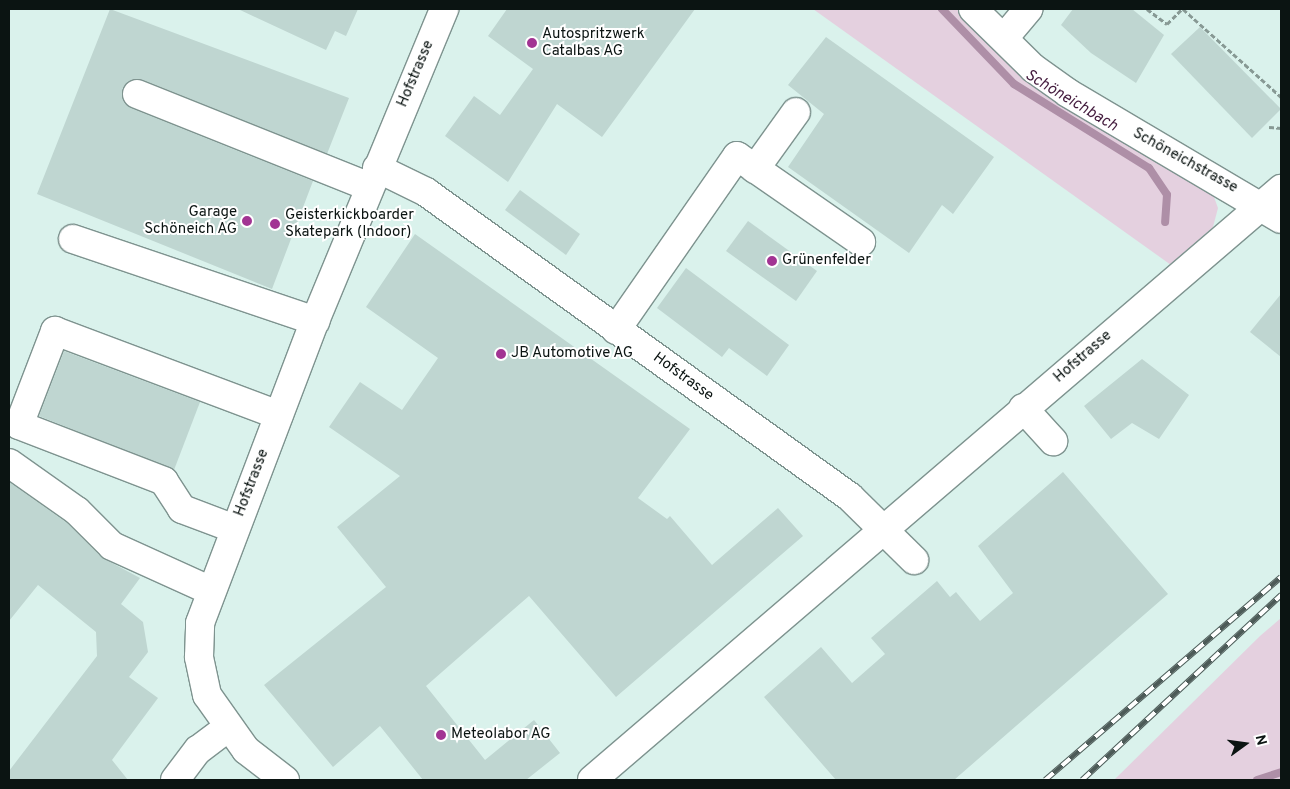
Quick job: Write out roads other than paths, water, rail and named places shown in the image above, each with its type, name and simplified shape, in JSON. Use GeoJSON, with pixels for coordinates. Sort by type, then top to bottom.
{"type":"FeatureCollection","features":[{"type":"Feature","properties":{"kind":"street","name":"Hofstrasse"},"geometry":{"type":"LineString","coordinates":[[285,780],[227,728],[207,695],[199,657],[200,623],[315,321],[444,9]]}},
{"type":"Feature","properties":{"kind":"street","name":"Schöneichstrasse"},"geometry":{"type":"LineString","coordinates":[[973,9],[1033,68],[1068,93],[1275,204]]}},
{"type":"Feature","properties":{"kind":"street"},"geometry":{"type":"LineString","coordinates":[[1004,38],[1028,9]]}},
{"type":"Feature","properties":{"kind":"street"},"geometry":{"type":"LineString","coordinates":[[137,94],[373,177]]}},
{"type":"Feature","properties":{"kind":"street"},"geometry":{"type":"LineString","coordinates":[[756,169],[796,112]]}},
{"type":"Feature","properties":{"kind":"street"},"geometry":{"type":"LineString","coordinates":[[616,330],[737,156],[861,242]]}},
{"type":"Feature","properties":{"kind":"street","name":"Hofstrasse"},"geometry":{"type":"LineString","coordinates":[[373,177],[426,192],[885,527]]}},
{"type":"Feature","properties":{"kind":"street","name":"Hofstrasse"},"geometry":{"type":"LineString","coordinates":[[592,780],[1023,408],[1275,204]]}},
{"type":"Feature","properties":{"kind":"street"},"geometry":{"type":"LineString","coordinates":[[73,239],[315,321]]}},
{"type":"Feature","properties":{"kind":"street"},"geometry":{"type":"LineString","coordinates":[[235,529],[182,509],[164,481],[19,425],[55,331],[279,415]]}},
{"type":"Feature","properties":{"kind":"street"},"geometry":{"type":"LineString","coordinates":[[1023,408],[1053,441]]}},
{"type":"Feature","properties":{"kind":"street"},"geometry":{"type":"LineString","coordinates":[[9,463],[77,510],[112,546],[211,591]]}},
{"type":"Feature","properties":{"kind":"street"},"geometry":{"type":"LineString","coordinates":[[885,527],[914,560]]}},
{"type":"Feature","properties":{"kind":"street"},"geometry":{"type":"LineString","coordinates":[[175,780],[198,750],[227,728]]}},
{"type":"Feature","properties":{"kind":"waterway","name":"Schöneichbach"},"geometry":{"type":"LineString","coordinates":[[942,9],[1014,84],[1149,168],[1167,195],[1165,222]]}},
{"type":"Feature","properties":{"kind":"waterway"},"geometry":{"type":"LineString","coordinates":[[1257,780],[1281,772]]}},
{"type":"Feature","properties":{"kind":"railway"},"geometry":{"type":"LineString","coordinates":[[1045,780],[1281,577]]}},
{"type":"Feature","properties":{"kind":"railway"},"geometry":{"type":"LineString","coordinates":[[1082,780],[1281,595]]}},
{"type":"Feature","properties":{"kind":"place","name":"Autospritzwerk Catalbas AG"},"geometry":{"type":"Point","coordinates":[532,43]}},
{"type":"Feature","properties":{"kind":"place","name":"Garage Schöneich AG"},"geometry":{"type":"Point","coordinates":[247,221]}},
{"type":"Feature","properties":{"kind":"place","name":"Geisterkickboarder Skatepark (Indoor)"},"geometry":{"type":"Point","coordinates":[275,224]}},
{"type":"Feature","properties":{"kind":"place","name":"Grünenfelder"},"geometry":{"type":"Point","coordinates":[772,261]}},
{"type":"Feature","properties":{"kind":"place","name":"JB Automotive AG"},"geometry":{"type":"Point","coordinates":[501,354]}},
{"type":"Feature","properties":{"kind":"place","name":"Meteolabor AG"},"geometry":{"type":"Point","coordinates":[441,735]}}]}
